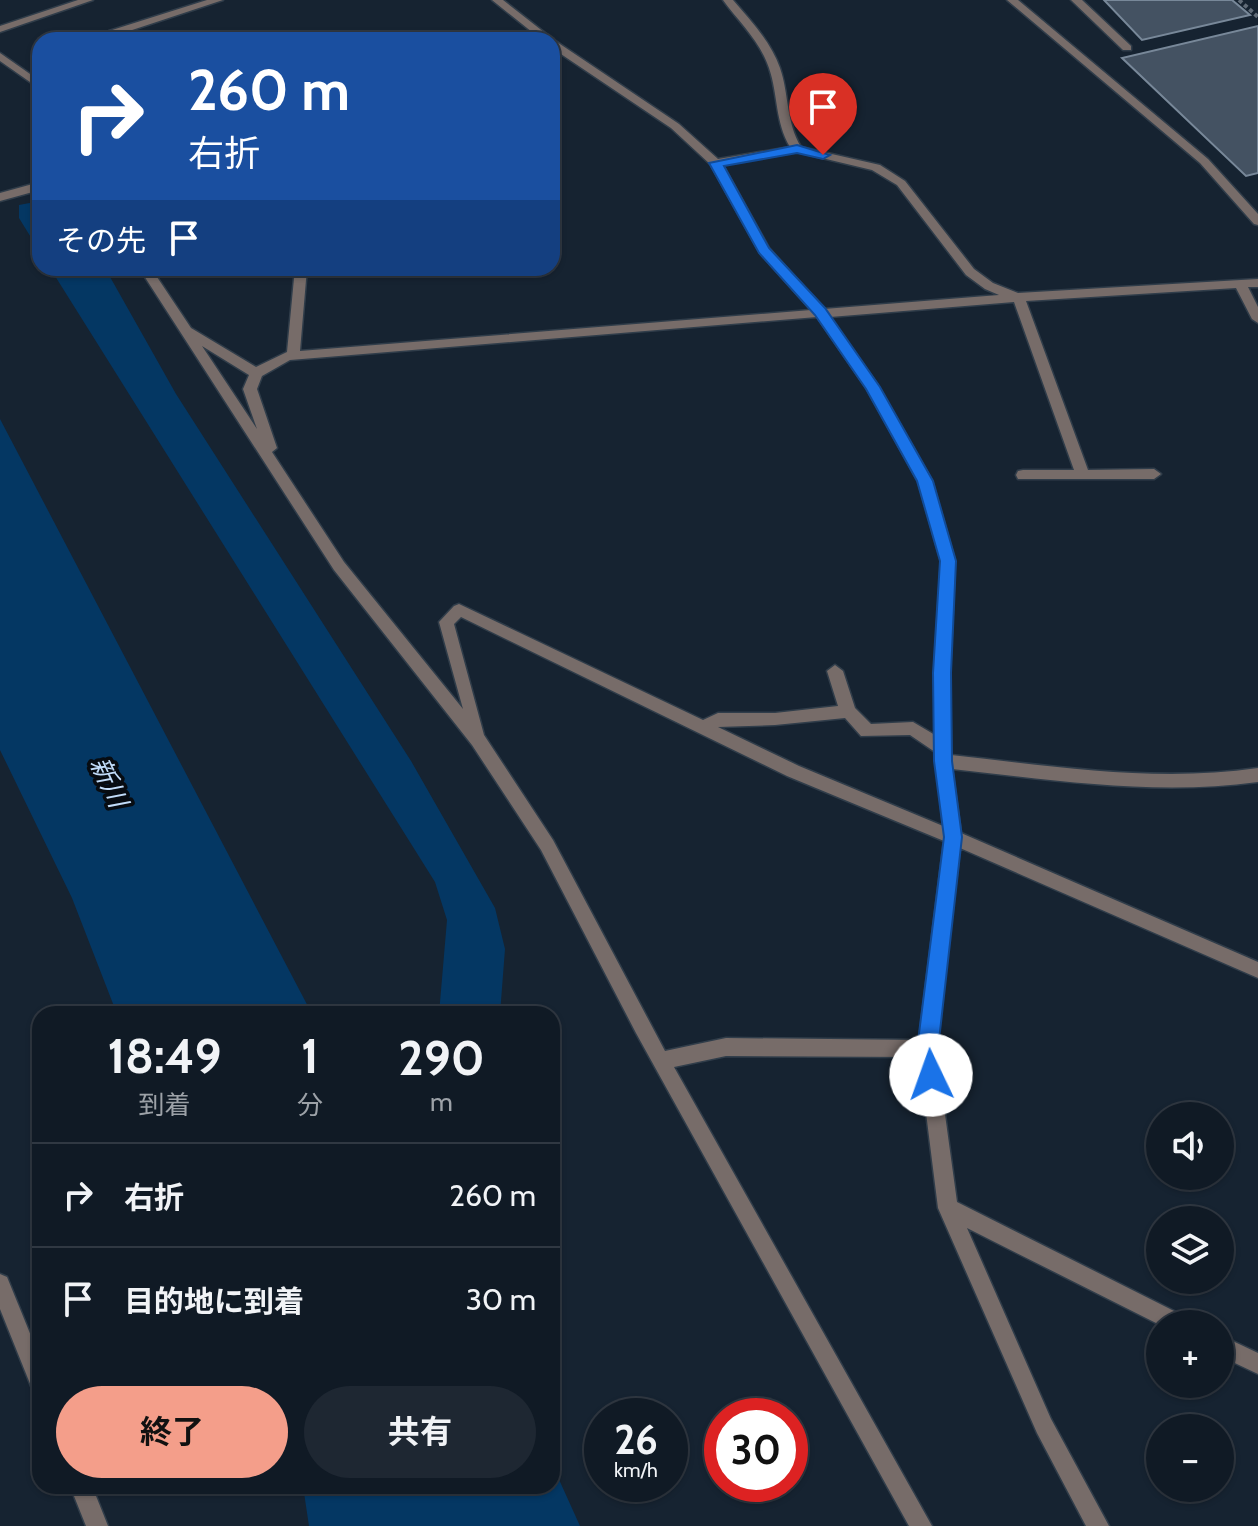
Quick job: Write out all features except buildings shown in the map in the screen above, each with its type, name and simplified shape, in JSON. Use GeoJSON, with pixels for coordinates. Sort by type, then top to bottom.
{"type":"FeatureCollection","features":[{"type":"Feature","properties":{"kind":"street"},"geometry":{"type":"LineString","coordinates":[[0,29],[88,0]]}},
{"type":"Feature","properties":{"kind":"street"},"geometry":{"type":"LineString","coordinates":[[116,32],[218,0]]}},
{"type":"Feature","properties":{"kind":"street"},"geometry":{"type":"LineString","coordinates":[[497,0],[538,32]]}},
{"type":"Feature","properties":{"kind":"street"},"geometry":{"type":"LineString","coordinates":[[728,0],[759,38],[774,67],[789,138],[797,149]]}},
{"type":"Feature","properties":{"kind":"street"},"geometry":{"type":"LineString","coordinates":[[1012,0],[1204,161],[1258,221]]}},
{"type":"Feature","properties":{"kind":"street"},"geometry":{"type":"LineString","coordinates":[[1076,0],[1127,48]]}},
{"type":"Feature","properties":{"kind":"street"},"geometry":{"type":"LineString","coordinates":[[560,48],[675,126],[716,163],[764,250],[820,312],[872,387],[925,481],[948,561],[942,673],[943,755],[953,837],[927,1049],[948,1208],[1044,1426],[1098,1526]]}},
{"type":"Feature","properties":{"kind":"street"},"geometry":{"type":"LineString","coordinates":[[0,56],[32,80]]}},
{"type":"Feature","properties":{"kind":"street"},"geometry":{"type":"LineString","coordinates":[[716,163],[797,149],[876,167],[901,183],[970,272],[989,286],[1019,298],[1083,475]]}},
{"type":"Feature","properties":{"kind":"street"},"geometry":{"type":"LineString","coordinates":[[0,197],[32,188]]}},
{"type":"Feature","properties":{"kind":"street"},"geometry":{"type":"LineString","coordinates":[[150,276],[339,566],[478,740],[547,845],[661,1061],[921,1526]]}},
{"type":"Feature","properties":{"kind":"street"},"geometry":{"type":"LineString","coordinates":[[293,356],[300,276]]}},
{"type":"Feature","properties":{"kind":"street"},"geometry":{"type":"LineString","coordinates":[[278,472],[250,389],[256,373],[266,364],[293,356],[820,312],[1258,283]]}},
{"type":"Feature","properties":{"kind":"street"},"geometry":{"type":"LineString","coordinates":[[1240,284],[1258,319]]}},
{"type":"Feature","properties":{"kind":"street"},"geometry":{"type":"LineString","coordinates":[[184,330],[256,373]]}},
{"type":"Feature","properties":{"kind":"street"},"geometry":{"type":"LineString","coordinates":[[1023,475],[1154,474]]}},
{"type":"Feature","properties":{"kind":"street"},"geometry":{"type":"LineString","coordinates":[[478,740],[446,622],[459,610],[793,771],[1258,970]]}},
{"type":"Feature","properties":{"kind":"street"},"geometry":{"type":"LineString","coordinates":[[835,671],[848,711],[867,731],[913,728],[943,755],[1154,781],[1236,779],[1258,775]]}},
{"type":"Feature","properties":{"kind":"street"},"geometry":{"type":"LineString","coordinates":[[704,728],[718,719],[775,719],[848,711]]}},
{"type":"Feature","properties":{"kind":"street"},"geometry":{"type":"LineString","coordinates":[[661,1061],[726,1047],[927,1049]]}},
{"type":"Feature","properties":{"kind":"street"},"geometry":{"type":"LineString","coordinates":[[948,1208],[1151,1310]]}},
{"type":"Feature","properties":{"kind":"street"},"geometry":{"type":"LineString","coordinates":[[0,1284],[32,1364]]}},
{"type":"Feature","properties":{"kind":"street"},"geometry":{"type":"LineString","coordinates":[[1234,1352],[1258,1364]]}},
{"type":"Feature","properties":{"kind":"street"},"geometry":{"type":"LineString","coordinates":[[84,1494],[97,1526]]}},
{"type":"Feature","properties":{"kind":"path"},"geometry":{"type":"LineString","coordinates":[[1239,0],[1258,17]]}},
{"type":"Feature","properties":{"kind":"water"},"geometry":{"type":"Polygon","coordinates":[[[32,203],[32,239],[19,218],[19,205],[32,203]]]}},
{"type":"Feature","properties":{"kind":"water"},"geometry":{"type":"Polygon","coordinates":[[[55,276],[110,276],[176,394],[411,761],[495,908],[505,949],[501,1006],[440,1006],[447,920],[435,882],[55,276]]]}},
{"type":"Feature","properties":{"kind":"water","name":"新川"},"geometry":{"type":"Polygon","coordinates":[[[0,419],[308,1006],[114,1006],[72,898],[0,750],[0,419]]]}},
{"type":"Feature","properties":{"kind":"water"},"geometry":{"type":"Polygon","coordinates":[[[560,1482],[580,1526],[309,1526],[304,1494],[560,1494],[560,1482]]]}},
{"type":"Feature","properties":{"kind":"route"},"geometry":{"type":"LineString","coordinates":[[823,155],[797,149],[716,163],[764,250],[786,278],[820,312],[872,387],[925,481],[948,561],[942,673],[943,761],[953,837],[927,1049],[931,1075]]}}]}
